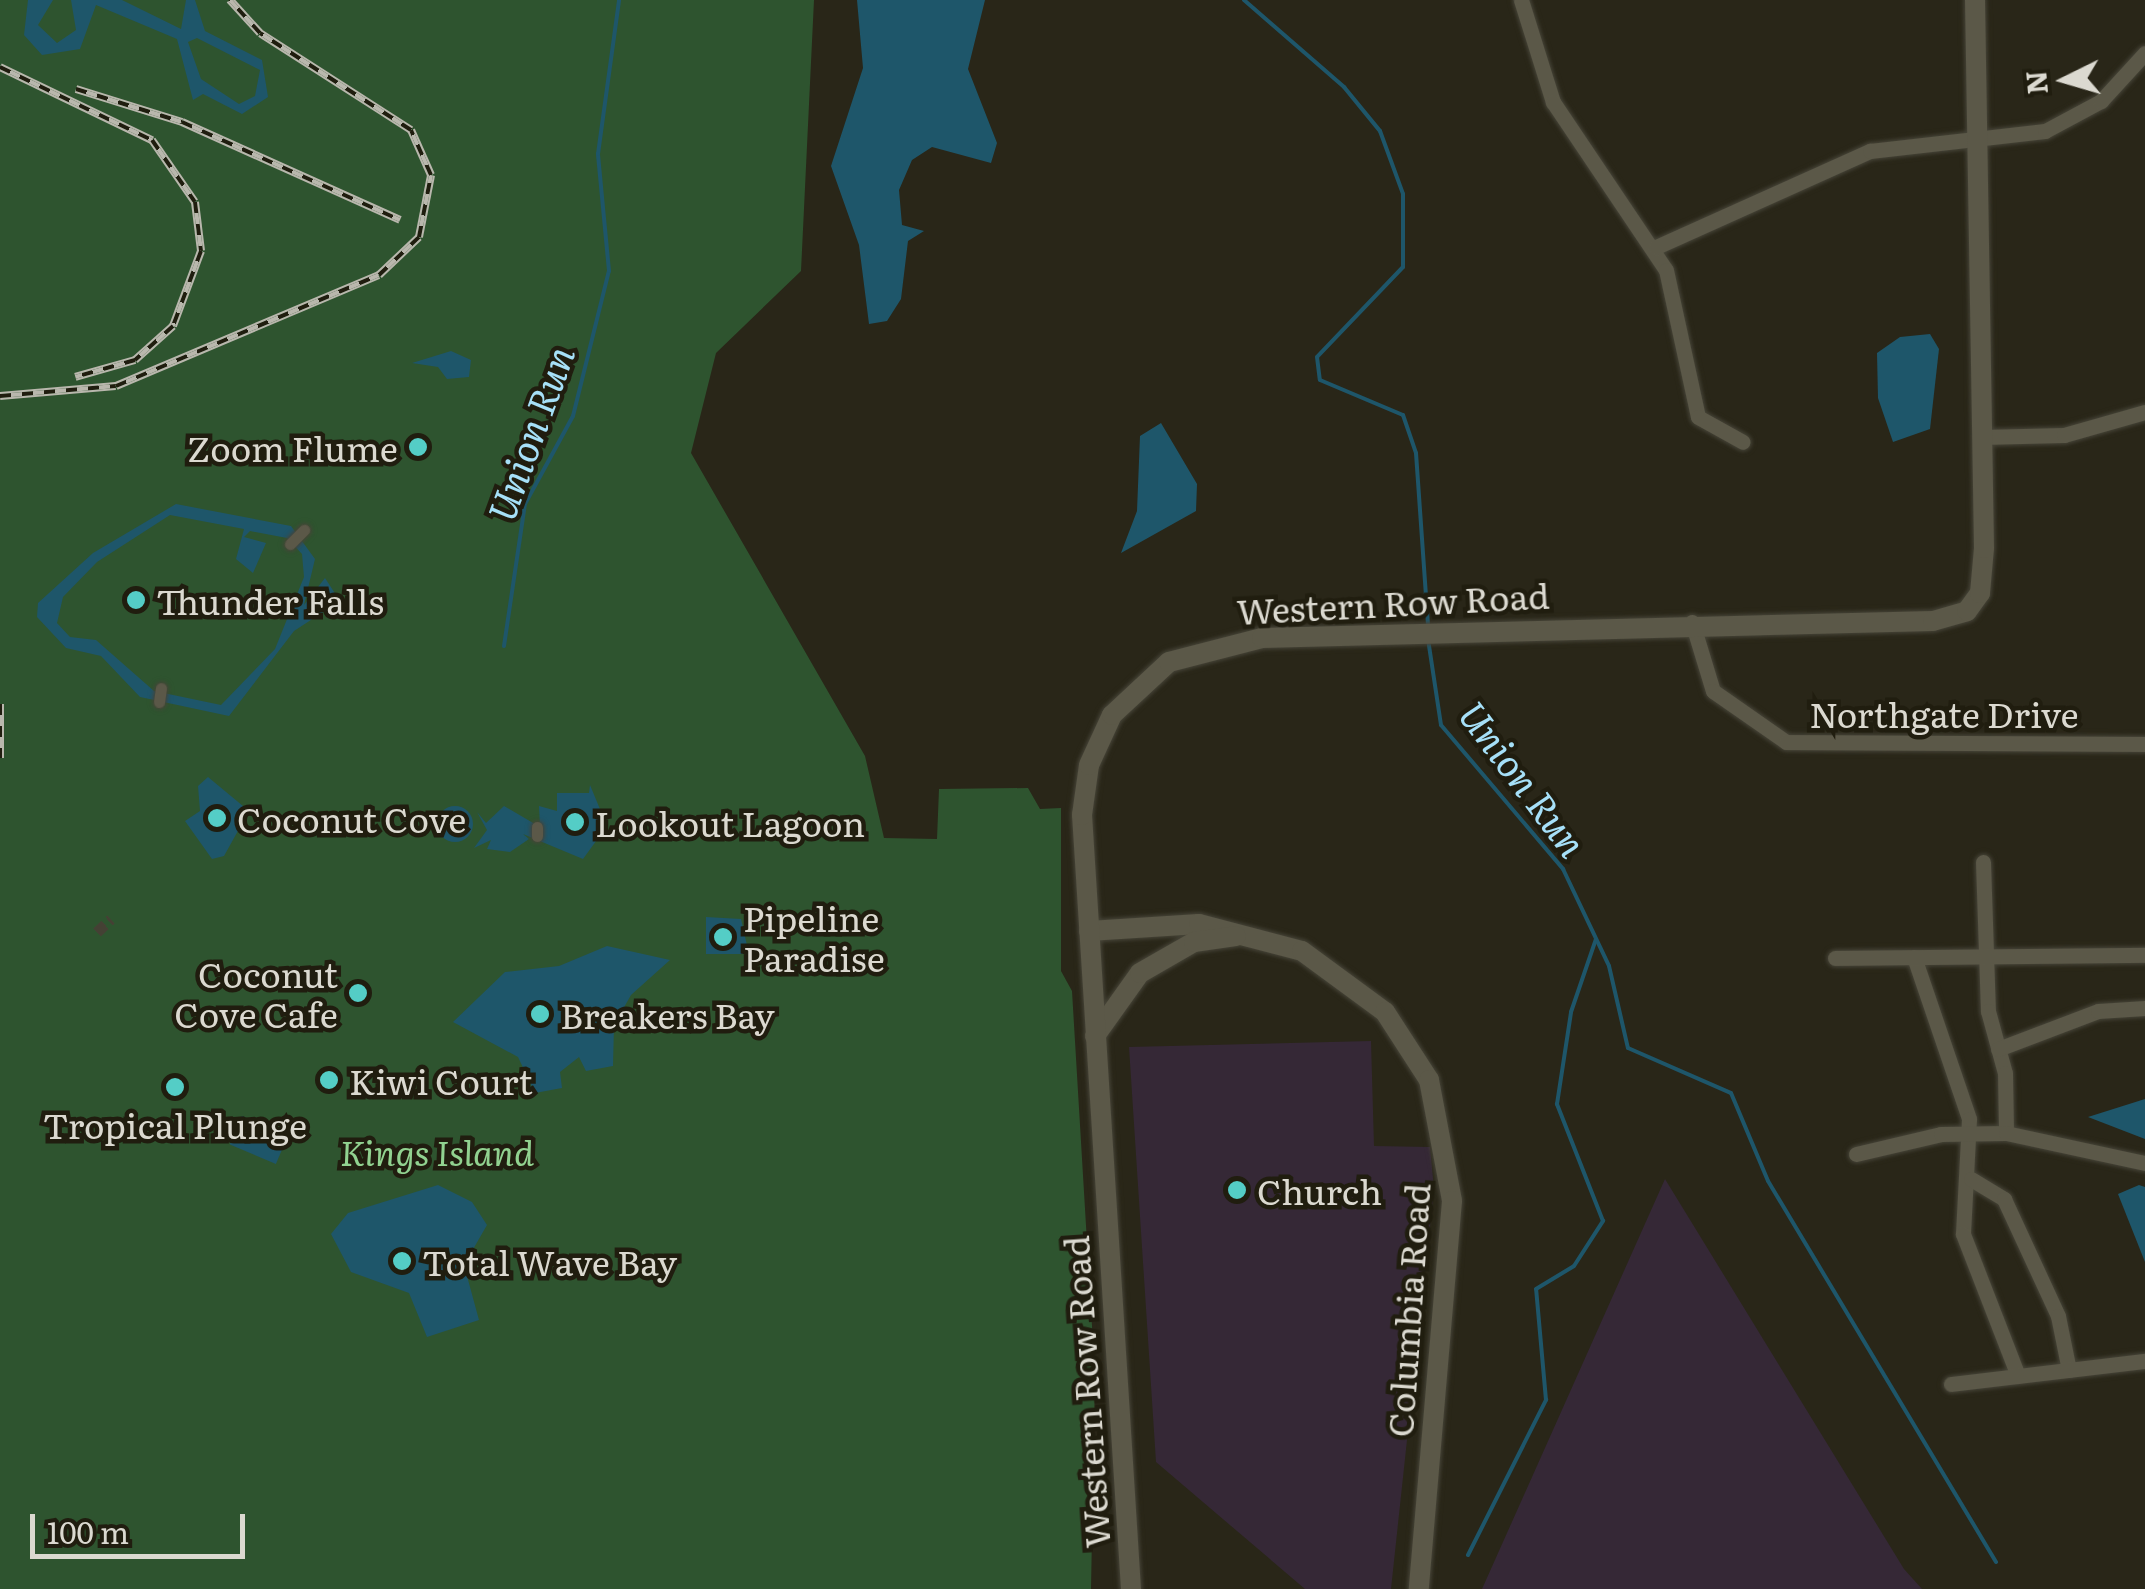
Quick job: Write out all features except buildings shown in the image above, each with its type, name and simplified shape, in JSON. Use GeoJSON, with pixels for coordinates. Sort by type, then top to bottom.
{"type":"FeatureCollection","features":[{"type":"Feature","properties":{"kind":"street"},"geometry":{"type":"LineString","coordinates":[[1522,0],[1553,102],[1656,247],[1698,417],[1743,442]]}},
{"type":"Feature","properties":{"kind":"street","name":"Western Row Road"},"geometry":{"type":"LineString","coordinates":[[1132,1589],[1095,1036],[1083,787],[1128,694],[1169,662],[1217,644],[1344,632],[1448,628],[1933,621],[1967,612],[1983,580],[1975,0]]}},
{"type":"Feature","properties":{"kind":"street"},"geometry":{"type":"LineString","coordinates":[[1656,247],[1839,160],[1977,142],[2074,118],[2145,53]]}},
{"type":"Feature","properties":{"kind":"street"},"geometry":{"type":"LineString","coordinates":[[1981,437],[2064,434],[2145,412]]}},
{"type":"Feature","properties":{"kind":"street"},"geometry":{"type":"LineString","coordinates":[[290,544],[304,530]]}},
{"type":"Feature","properties":{"kind":"street","name":"Northgate Drive"},"geometry":{"type":"LineString","coordinates":[[1692,622],[1713,691],[1786,742],[2145,744]]}},
{"type":"Feature","properties":{"kind":"street"},"geometry":{"type":"LineString","coordinates":[[158,702],[162,688]]}},
{"type":"Feature","properties":{"kind":"street"},"geometry":{"type":"LineString","coordinates":[[1984,862],[1986,958],[2006,1133]]}},
{"type":"Feature","properties":{"kind":"street","name":"Columbia Road"},"geometry":{"type":"LineString","coordinates":[[1089,931],[1199,924],[1246,931],[1321,960],[1385,1012],[1429,1080],[1442,1120],[1452,1201],[1419,1589]]}},
{"type":"Feature","properties":{"kind":"street"},"geometry":{"type":"LineString","coordinates":[[1095,1036],[1152,965],[1194,942],[1246,931]]}},
{"type":"Feature","properties":{"kind":"street"},"geometry":{"type":"LineString","coordinates":[[1835,958],[2145,955]]}},
{"type":"Feature","properties":{"kind":"street"},"geometry":{"type":"LineString","coordinates":[[1914,957],[1972,1134],[1971,1179],[1963,1234],[2018,1376]]}},
{"type":"Feature","properties":{"kind":"street"},"geometry":{"type":"LineString","coordinates":[[1998,1049],[2098,1012],[2145,1008]]}},
{"type":"Feature","properties":{"kind":"street"},"geometry":{"type":"LineString","coordinates":[[1856,1154],[1972,1134],[2006,1133],[2145,1163]]}},
{"type":"Feature","properties":{"kind":"street"},"geometry":{"type":"LineString","coordinates":[[1971,1179],[2004,1198],[2058,1316],[2069,1370]]}},
{"type":"Feature","properties":{"kind":"street"},"geometry":{"type":"LineString","coordinates":[[1951,1384],[2145,1362]]}},
{"type":"Feature","properties":{"kind":"shaded area"},"geometry":{"type":"Polygon","coordinates":[[[1371,1041],[1374,1146],[1430,1147],[1434,1189],[1391,1589],[1305,1589],[1156,1462],[1129,1047],[1371,1041]]]}},
{"type":"Feature","properties":{"kind":"shaded area"},"geometry":{"type":"Polygon","coordinates":[[[1665,1179],[1904,1569],[1922,1589],[1482,1589],[1665,1179]]]}},
{"type":"Feature","properties":{"kind":"green space","name":"Kings Island"},"geometry":{"type":"Polygon","coordinates":[[[0,0],[814,0],[801,271],[716,353],[691,453],[865,756],[884,838],[937,839],[939,789],[1028,788],[1040,809],[1061,808],[1061,971],[1072,991],[1095,1376],[1091,1589],[0,1589],[0,0]]]}},
{"type":"Feature","properties":{"kind":"water"},"geometry":{"type":"Polygon","coordinates":[[[28,0],[53,0],[38,25],[57,43],[76,30],[71,0],[122,0],[181,29],[186,0],[195,0],[205,31],[262,60],[268,97],[242,114],[203,94],[193,100],[177,39],[96,5],[80,49],[42,55],[24,35],[28,0]],[[197,38],[188,42],[201,79],[239,104],[255,96],[260,70],[197,38]]]}},
{"type":"Feature","properties":{"kind":"water"},"geometry":{"type":"Polygon","coordinates":[[[857,0],[985,0],[968,69],[997,143],[991,163],[932,147],[912,160],[899,190],[902,225],[924,231],[908,241],[901,299],[887,321],[869,324],[859,245],[831,166],[863,68],[857,0]]]}},
{"type":"Feature","properties":{"kind":"water"},"geometry":{"type":"Polygon","coordinates":[[[1930,334],[1939,349],[1930,429],[1893,442],[1878,398],[1877,353],[1900,337],[1930,334]]]}},
{"type":"Feature","properties":{"kind":"water"},"geometry":{"type":"Polygon","coordinates":[[[451,351],[471,360],[469,377],[447,379],[438,367],[412,363],[451,351]]]}},
{"type":"Feature","properties":{"kind":"water"},"geometry":{"type":"Polygon","coordinates":[[[1161,423],[1197,484],[1196,511],[1121,553],[1137,511],[1140,436],[1161,423]]]}},
{"type":"Feature","properties":{"kind":"water"},"geometry":{"type":"Polygon","coordinates":[[[176,504],[291,526],[315,559],[304,605],[325,578],[340,601],[294,631],[229,716],[140,697],[101,656],[66,648],[37,617],[38,603],[93,553],[176,504]],[[170,515],[97,562],[63,597],[57,623],[70,637],[96,640],[154,691],[221,705],[275,649],[304,577],[302,554],[287,538],[250,531],[244,537],[266,543],[253,573],[236,559],[244,529],[170,515]]]}},
{"type":"Feature","properties":{"kind":"water","name":"Coconut Cove"},"geometry":{"type":"Polygon","coordinates":[[[208,777],[249,811],[224,856],[212,859],[185,821],[200,811],[198,786],[208,777]]]}},
{"type":"Feature","properties":{"kind":"water","name":"Lookout Lagoon"},"geometry":{"type":"Polygon","coordinates":[[[590,785],[607,826],[583,859],[523,834],[529,839],[510,852],[487,849],[491,840],[474,848],[487,830],[477,812],[486,823],[504,806],[540,827],[539,806],[557,811],[557,793],[589,793],[590,785]]]}},
{"type":"Feature","properties":{"kind":"water"},"geometry":{"type":"Polygon","coordinates":[[[455,806],[468,811],[473,824],[468,837],[455,842],[442,837],[437,824],[442,811],[455,806]]]}},
{"type":"Feature","properties":{"kind":"water","name":"Pipeline Paradise"},"geometry":{"type":"Polygon","coordinates":[[[706,917],[741,919],[749,954],[706,954],[706,917]]]}},
{"type":"Feature","properties":{"kind":"water","name":"Breakers Bay"},"geometry":{"type":"Polygon","coordinates":[[[607,946],[670,960],[631,995],[614,1025],[613,1066],[586,1071],[579,1057],[560,1072],[562,1088],[535,1093],[518,1057],[453,1022],[505,972],[559,966],[607,946]]]}},
{"type":"Feature","properties":{"kind":"water"},"geometry":{"type":"Polygon","coordinates":[[[2145,1099],[2145,1139],[2088,1117],[2145,1099]]]}},
{"type":"Feature","properties":{"kind":"water"},"geometry":{"type":"Polygon","coordinates":[[[242,1116],[288,1136],[276,1164],[230,1145],[242,1116]]]}},
{"type":"Feature","properties":{"kind":"water","name":"Total Wave Bay"},"geometry":{"type":"Polygon","coordinates":[[[438,1185],[472,1202],[487,1225],[464,1265],[479,1320],[427,1337],[409,1293],[351,1272],[331,1234],[348,1213],[438,1185]]]}},
{"type":"Feature","properties":{"kind":"water"},"geometry":{"type":"Polygon","coordinates":[[[2139,1185],[2145,1187],[2145,1262],[2118,1194],[2139,1185]]]}},
{"type":"Feature","properties":{"kind":"waterway","name":"Union Run"},"geometry":{"type":"LineString","coordinates":[[504,646],[525,504],[573,416],[609,271],[598,154],[619,0]]}},
{"type":"Feature","properties":{"kind":"waterway","name":"Union Run"},"geometry":{"type":"LineString","coordinates":[[1244,0],[1344,87],[1380,131],[1403,194],[1403,267],[1317,357],[1320,380],[1403,415],[1416,453],[1428,625]]}},
{"type":"Feature","properties":{"kind":"waterway"},"geometry":{"type":"LineString","coordinates":[[1428,639],[1441,725],[1563,869],[1609,966],[1628,1048],[1731,1093],[1768,1181],[1996,1562]]}},
{"type":"Feature","properties":{"kind":"waterway","name":"Union Run"},"geometry":{"type":"LineString","coordinates":[[1468,1555],[1546,1400],[1536,1289],[1574,1266],[1603,1221],[1557,1104],[1571,1012],[1596,939]]}},
{"type":"Feature","properties":{"kind":"tunnel"},"geometry":{"type":"LineString","coordinates":[[97,932],[111,919]]}},
{"type":"Feature","properties":{"kind":"railway"},"geometry":{"type":"LineString","coordinates":[[0,396],[116,386],[379,275],[419,237],[431,175],[411,130],[260,33],[230,0]]}},
{"type":"Feature","properties":{"kind":"railway"},"geometry":{"type":"LineString","coordinates":[[0,67],[152,140],[195,202],[201,251],[173,326],[135,360],[75,377]]}},
{"type":"Feature","properties":{"kind":"railway"},"geometry":{"type":"LineString","coordinates":[[76,89],[182,122],[400,220]]}},
{"type":"Feature","properties":{"kind":"railway"},"geometry":{"type":"LineString","coordinates":[[0,704],[0,758]]}},
{"type":"Feature","properties":{"kind":"place","name":"Zoom Flume"},"geometry":{"type":"Point","coordinates":[418,447]}},
{"type":"Feature","properties":{"kind":"place","name":"Thunder Falls"},"geometry":{"type":"Point","coordinates":[136,600]}},
{"type":"Feature","properties":{"kind":"place","name":"Coconut Cove"},"geometry":{"type":"Point","coordinates":[217,818]}},
{"type":"Feature","properties":{"kind":"place","name":"Lookout Lagoon"},"geometry":{"type":"Point","coordinates":[575,822]}},
{"type":"Feature","properties":{"kind":"place","name":"Pipeline Paradise"},"geometry":{"type":"Point","coordinates":[723,937]}},
{"type":"Feature","properties":{"kind":"place","name":"Coconut Cove Cafe"},"geometry":{"type":"Point","coordinates":[358,993]}},
{"type":"Feature","properties":{"kind":"place","name":"Breakers Bay"},"geometry":{"type":"Point","coordinates":[540,1014]}},
{"type":"Feature","properties":{"kind":"place","name":"Kiwi Court"},"geometry":{"type":"Point","coordinates":[329,1080]}},
{"type":"Feature","properties":{"kind":"place","name":"Tropical Plunge"},"geometry":{"type":"Point","coordinates":[175,1087]}},
{"type":"Feature","properties":{"kind":"place","name":"Church"},"geometry":{"type":"Point","coordinates":[1237,1190]}},
{"type":"Feature","properties":{"kind":"place","name":"Total Wave Bay"},"geometry":{"type":"Point","coordinates":[402,1261]}}]}
